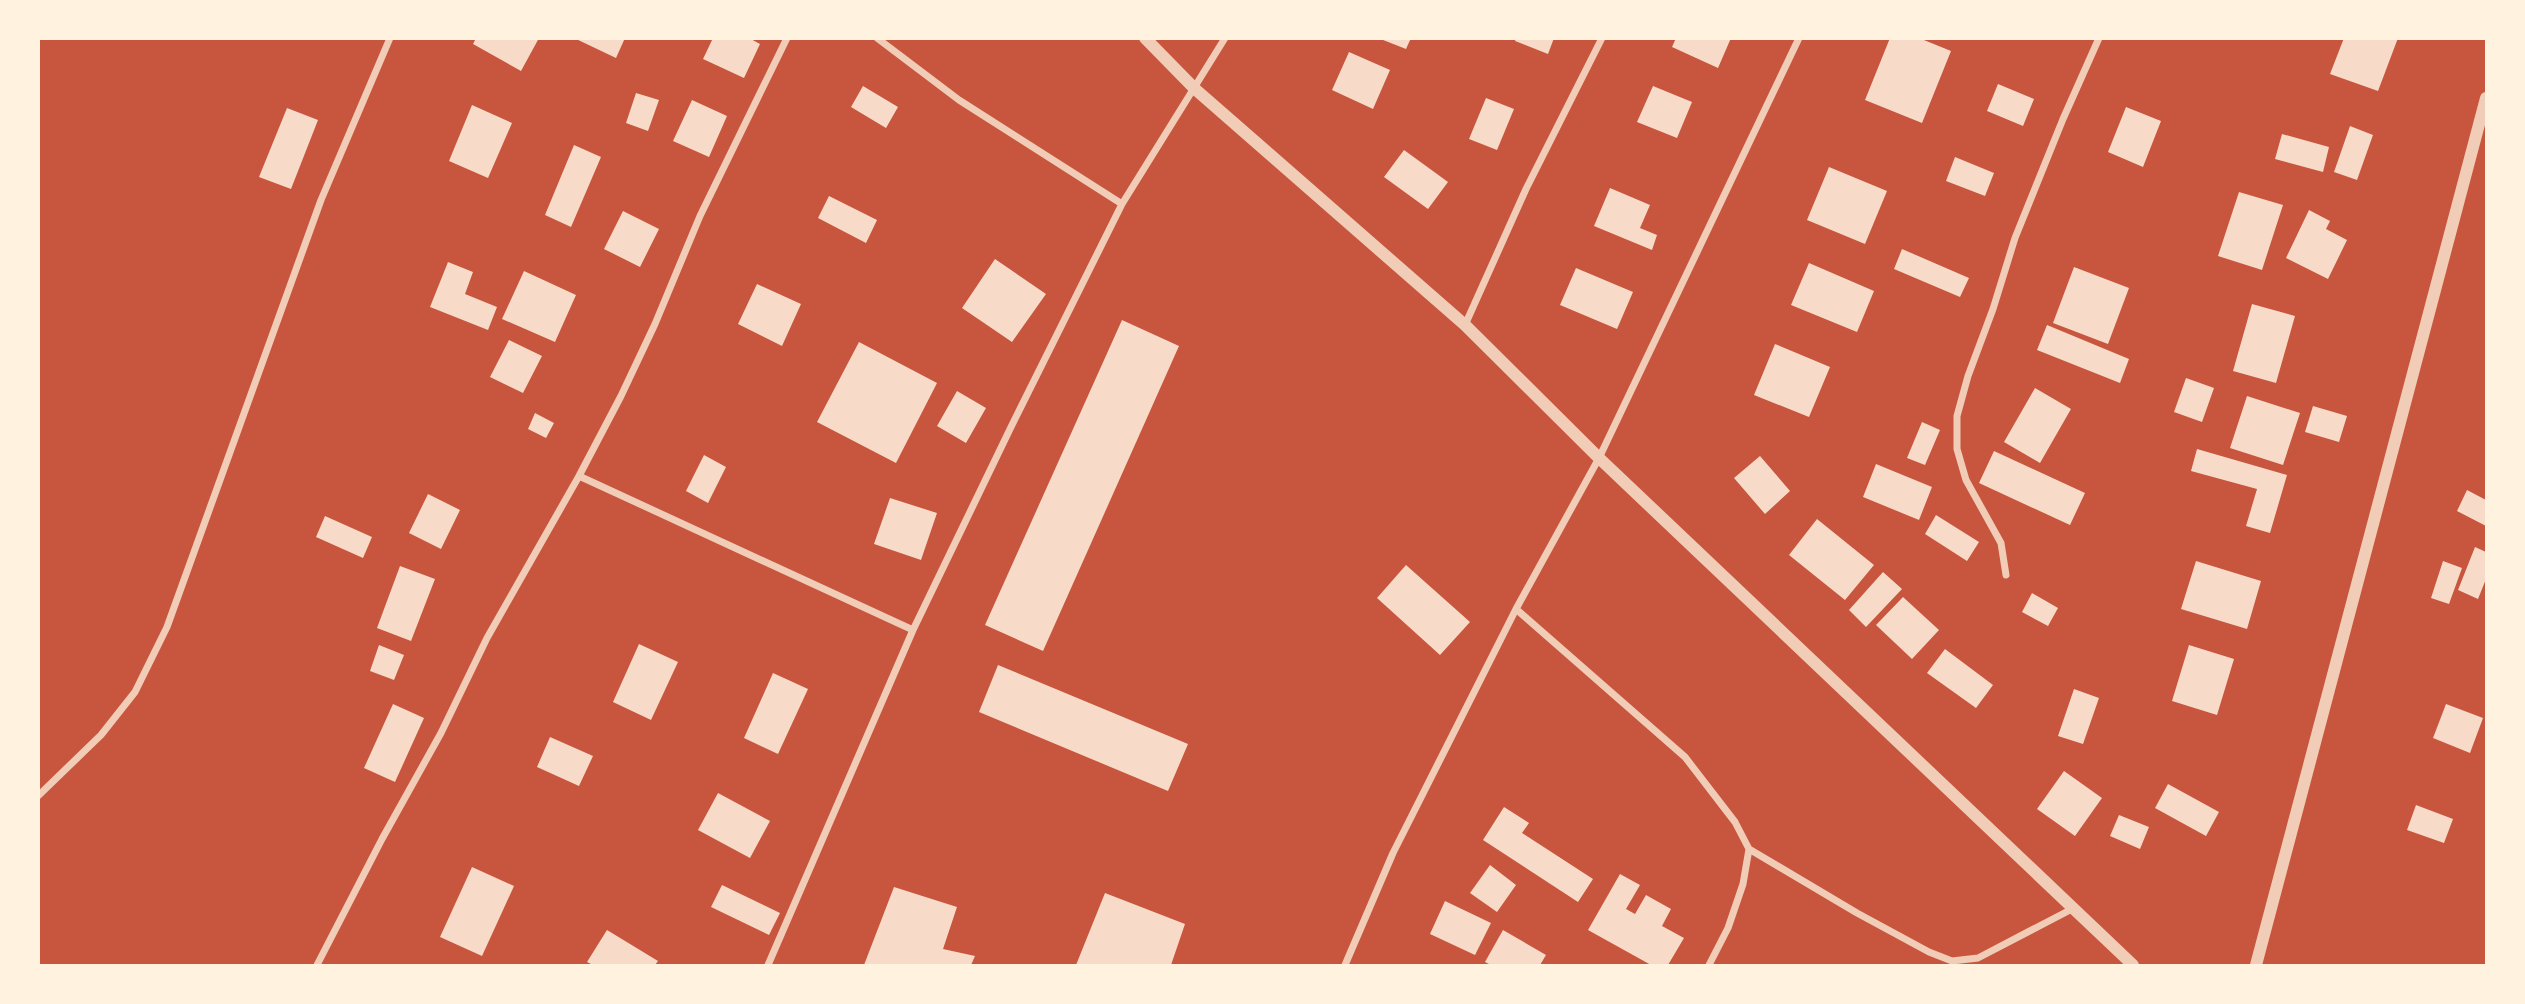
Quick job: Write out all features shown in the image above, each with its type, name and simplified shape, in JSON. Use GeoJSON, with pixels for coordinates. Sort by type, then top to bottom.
{"type":"FeatureCollection","features":[{"type":"Feature","properties":{"kind":"street"},"geometry":{"type":"LineString","coordinates":[[38,796],[101,735],[135,692],[167,627],[321,200],[390,38]]}},
{"type":"Feature","properties":{"kind":"street"},"geometry":{"type":"LineString","coordinates":[[317,965],[441,733],[487,638],[579,475],[655,324],[700,216],[787,38]]}},
{"type":"Feature","properties":{"kind":"street"},"geometry":{"type":"LineString","coordinates":[[877,38],[960,100],[1122,204]]}},
{"type":"Feature","properties":{"kind":"street"},"geometry":{"type":"LineString","coordinates":[[1145,38],[1195,89],[1465,325],[1599,458],[2133,965]]}},
{"type":"Feature","properties":{"kind":"street"},"geometry":{"type":"LineString","coordinates":[[768,965],[913,630],[1011,427],[1122,204],[1225,38]]}},
{"type":"Feature","properties":{"kind":"street"},"geometry":{"type":"LineString","coordinates":[[1465,325],[1526,189],[1601,38]]}},
{"type":"Feature","properties":{"kind":"street"},"geometry":{"type":"LineString","coordinates":[[1345,965],[1393,853],[1516,609],[1599,458],[1799,38]]}},
{"type":"Feature","properties":{"kind":"street"},"geometry":{"type":"LineString","coordinates":[[2007,575],[2001,543],[1966,480],[1957,449],[1957,416],[2015,238],[2099,38]]}},
{"type":"Feature","properties":{"kind":"street"},"geometry":{"type":"LineString","coordinates":[[2256,965],[2487,98]]}},
{"type":"Feature","properties":{"kind":"street"},"geometry":{"type":"LineString","coordinates":[[579,475],[913,630]]}},
{"type":"Feature","properties":{"kind":"street"},"geometry":{"type":"LineString","coordinates":[[1516,609],[1685,757],[1735,822],[1749,849],[1929,952],[1952,961],[1978,958],[2071,909]]}},
{"type":"Feature","properties":{"kind":"street"},"geometry":{"type":"LineString","coordinates":[[1709,965],[1728,928],[1743,884],[1749,849]]}},
{"type":"Feature","properties":{"kind":"building"},"geometry":{"type":"Polygon","coordinates":[[[476,38],[539,38],[521,71],[473,44],[476,38]]]}},
{"type":"Feature","properties":{"kind":"building"},"geometry":{"type":"Polygon","coordinates":[[[574,38],[625,38],[616,58],[574,38]]]}},
{"type":"Feature","properties":{"kind":"building"},"geometry":{"type":"Polygon","coordinates":[[[713,38],[749,38],[760,44],[744,78],[703,59],[713,38]]]}},
{"type":"Feature","properties":{"kind":"building"},"geometry":{"type":"Polygon","coordinates":[[[1378,38],[1411,38],[1406,49],[1378,38]]]}},
{"type":"Feature","properties":{"kind":"building"},"geometry":{"type":"Polygon","coordinates":[[[1516,38],[1554,38],[1548,54],[1515,41],[1516,38]]]}},
{"type":"Feature","properties":{"kind":"building"},"geometry":{"type":"Polygon","coordinates":[[[1676,38],[1731,38],[1718,68],[1672,47],[1676,38]]]}},
{"type":"Feature","properties":{"kind":"building"},"geometry":{"type":"Polygon","coordinates":[[[1890,38],[1919,38],[1951,51],[1922,123],[1865,100],[1890,38]]]}},
{"type":"Feature","properties":{"kind":"building"},"geometry":{"type":"Polygon","coordinates":[[[2344,38],[2398,38],[2378,91],[2330,74],[2344,38]]]}},
{"type":"Feature","properties":{"kind":"building"},"geometry":{"type":"Polygon","coordinates":[[[1349,52],[1390,70],[1373,109],[1332,90],[1349,52]]]}},
{"type":"Feature","properties":{"kind":"building"},"geometry":{"type":"Polygon","coordinates":[[[1998,84],[2034,99],[2023,126],[1987,111],[1998,84]]]}},
{"type":"Feature","properties":{"kind":"building"},"geometry":{"type":"Polygon","coordinates":[[[863,86],[898,107],[886,128],[851,107],[863,86]]]}},
{"type":"Feature","properties":{"kind":"building"},"geometry":{"type":"Polygon","coordinates":[[[1653,86],[1692,102],[1677,138],[1637,122],[1653,86]]]}},
{"type":"Feature","properties":{"kind":"building"},"geometry":{"type":"Polygon","coordinates":[[[636,93],[659,100],[648,131],[626,123],[636,93]]]}},
{"type":"Feature","properties":{"kind":"building"},"geometry":{"type":"Polygon","coordinates":[[[1486,98],[1514,109],[1497,150],[1469,139],[1486,98]]]}},
{"type":"Feature","properties":{"kind":"building"},"geometry":{"type":"Polygon","coordinates":[[[692,100],[727,116],[709,157],[673,141],[692,100]]]}},
{"type":"Feature","properties":{"kind":"building"},"geometry":{"type":"Polygon","coordinates":[[[472,105],[512,123],[488,178],[449,161],[472,105]]]}},
{"type":"Feature","properties":{"kind":"building"},"geometry":{"type":"Polygon","coordinates":[[[2126,107],[2161,121],[2143,167],[2108,152],[2126,107]]]}},
{"type":"Feature","properties":{"kind":"building"},"geometry":{"type":"Polygon","coordinates":[[[287,108],[318,120],[291,189],[259,177],[287,108]]]}},
{"type":"Feature","properties":{"kind":"building"},"geometry":{"type":"Polygon","coordinates":[[[2350,126],[2373,135],[2357,180],[2334,172],[2350,126]]]}},
{"type":"Feature","properties":{"kind":"building"},"geometry":{"type":"Polygon","coordinates":[[[2282,134],[2329,147],[2323,172],[2275,159],[2282,134]]]}},
{"type":"Feature","properties":{"kind":"building"},"geometry":{"type":"Polygon","coordinates":[[[574,145],[601,157],[571,227],[545,215],[574,145]]]}},
{"type":"Feature","properties":{"kind":"building"},"geometry":{"type":"Polygon","coordinates":[[[1404,150],[1448,182],[1428,209],[1384,177],[1404,150]]]}},
{"type":"Feature","properties":{"kind":"building"},"geometry":{"type":"Polygon","coordinates":[[[1955,157],[1994,173],[1985,196],[1946,181],[1955,157]]]}},
{"type":"Feature","properties":{"kind":"building"},"geometry":{"type":"Polygon","coordinates":[[[1829,167],[1887,191],[1865,244],[1807,220],[1829,167]]]}},
{"type":"Feature","properties":{"kind":"building"},"geometry":{"type":"Polygon","coordinates":[[[1610,188],[1650,205],[1640,228],[1657,235],[1652,250],[1594,226],[1610,188]]]}},
{"type":"Feature","properties":{"kind":"building"},"geometry":{"type":"Polygon","coordinates":[[[2239,192],[2283,205],[2262,270],[2218,256],[2239,192]]]}},
{"type":"Feature","properties":{"kind":"building"},"geometry":{"type":"Polygon","coordinates":[[[829,196],[877,220],[866,243],[818,218],[829,196]]]}},
{"type":"Feature","properties":{"kind":"building"},"geometry":{"type":"Polygon","coordinates":[[[2309,210],[2330,221],[2326,229],[2347,240],[2328,279],[2286,258],[2309,210]]]}},
{"type":"Feature","properties":{"kind":"building"},"geometry":{"type":"Polygon","coordinates":[[[623,211],[659,229],[640,267],[604,249],[623,211]]]}},
{"type":"Feature","properties":{"kind":"building"},"geometry":{"type":"Polygon","coordinates":[[[1902,249],[1969,278],[1960,297],[1894,269],[1902,249]]]}},
{"type":"Feature","properties":{"kind":"building"},"geometry":{"type":"Polygon","coordinates":[[[995,259],[1046,294],[1012,342],[962,308],[995,259]]]}},
{"type":"Feature","properties":{"kind":"building"},"geometry":{"type":"Polygon","coordinates":[[[448,262],[473,272],[465,294],[497,307],[488,330],[430,307],[448,262]]]}},
{"type":"Feature","properties":{"kind":"building"},"geometry":{"type":"Polygon","coordinates":[[[1809,263],[1874,291],[1857,332],[1791,305],[1809,263]]]}},
{"type":"Feature","properties":{"kind":"building"},"geometry":{"type":"Polygon","coordinates":[[[2074,267],[2129,288],[2108,344],[2053,323],[2074,267]]]}},
{"type":"Feature","properties":{"kind":"building"},"geometry":{"type":"Polygon","coordinates":[[[1576,268],[1633,292],[1617,329],[1560,305],[1576,268]]]}},
{"type":"Feature","properties":{"kind":"building"},"geometry":{"type":"Polygon","coordinates":[[[524,271],[576,295],[555,342],[502,319],[524,271]]]}},
{"type":"Feature","properties":{"kind":"building"},"geometry":{"type":"Polygon","coordinates":[[[757,284],[801,304],[782,346],[738,324],[757,284]]]}},
{"type":"Feature","properties":{"kind":"building"},"geometry":{"type":"Polygon","coordinates":[[[2252,304],[2295,316],[2276,383],[2233,371],[2252,304]]]}},
{"type":"Feature","properties":{"kind":"building"},"geometry":{"type":"Polygon","coordinates":[[[1122,320],[1179,346],[1043,651],[985,625],[1122,320]]]}},
{"type":"Feature","properties":{"kind":"building"},"geometry":{"type":"Polygon","coordinates":[[[2047,325],[2129,359],[2120,383],[2037,350],[2047,325]]]}},
{"type":"Feature","properties":{"kind":"building"},"geometry":{"type":"Polygon","coordinates":[[[509,340],[542,356],[523,393],[490,377],[509,340]]]}},
{"type":"Feature","properties":{"kind":"building"},"geometry":{"type":"Polygon","coordinates":[[[859,342],[937,383],[896,463],[817,422],[859,342]]]}},
{"type":"Feature","properties":{"kind":"building"},"geometry":{"type":"Polygon","coordinates":[[[1775,344],[1830,367],[1809,417],[1754,395],[1775,344]]]}},
{"type":"Feature","properties":{"kind":"building"},"geometry":{"type":"Polygon","coordinates":[[[2186,378],[2214,388],[2202,422],[2174,412],[2186,378]]]}},
{"type":"Feature","properties":{"kind":"building"},"geometry":{"type":"Polygon","coordinates":[[[2035,388],[2071,409],[2040,463],[2004,442],[2035,388]]]}},
{"type":"Feature","properties":{"kind":"building"},"geometry":{"type":"Polygon","coordinates":[[[957,391],[986,408],[966,443],[937,426],[957,391]]]}},
{"type":"Feature","properties":{"kind":"building"},"geometry":{"type":"Polygon","coordinates":[[[2247,396],[2300,413],[2283,465],[2230,448],[2247,396]]]}},
{"type":"Feature","properties":{"kind":"building"},"geometry":{"type":"Polygon","coordinates":[[[2313,406],[2347,416],[2339,442],[2305,432],[2313,406]]]}},
{"type":"Feature","properties":{"kind":"building"},"geometry":{"type":"Polygon","coordinates":[[[535,413],[554,423],[546,438],[528,429],[535,413]]]}},
{"type":"Feature","properties":{"kind":"building"},"geometry":{"type":"Polygon","coordinates":[[[1922,422],[1940,430],[1925,465],[1907,458],[1922,422]]]}},
{"type":"Feature","properties":{"kind":"building"},"geometry":{"type":"Polygon","coordinates":[[[2197,449],[2287,475],[2270,533],[2246,526],[2257,489],[2191,471],[2197,449]]]}},
{"type":"Feature","properties":{"kind":"building"},"geometry":{"type":"Polygon","coordinates":[[[1994,451],[2085,493],[2070,525],[1979,483],[1994,451]]]}},
{"type":"Feature","properties":{"kind":"building"},"geometry":{"type":"Polygon","coordinates":[[[704,455],[726,467],[708,503],[686,491],[704,455]]]}},
{"type":"Feature","properties":{"kind":"building"},"geometry":{"type":"Polygon","coordinates":[[[1760,456],[1790,491],[1765,514],[1734,478],[1760,456]]]}},
{"type":"Feature","properties":{"kind":"building"},"geometry":{"type":"Polygon","coordinates":[[[1876,464],[1932,487],[1919,520],[1863,497],[1876,464]]]}},
{"type":"Feature","properties":{"kind":"building"},"geometry":{"type":"Polygon","coordinates":[[[2467,490],[2486,500],[2486,526],[2457,511],[2467,490]]]}},
{"type":"Feature","properties":{"kind":"building"},"geometry":{"type":"Polygon","coordinates":[[[428,494],[460,510],[441,549],[409,533],[428,494]]]}},
{"type":"Feature","properties":{"kind":"building"},"geometry":{"type":"Polygon","coordinates":[[[890,498],[937,513],[921,560],[874,544],[890,498]]]}},
{"type":"Feature","properties":{"kind":"building"},"geometry":{"type":"Polygon","coordinates":[[[1936,515],[1979,542],[1967,561],[1925,534],[1936,515]]]}},
{"type":"Feature","properties":{"kind":"building"},"geometry":{"type":"Polygon","coordinates":[[[325,516],[372,537],[363,558],[316,537],[325,516]]]}},
{"type":"Feature","properties":{"kind":"building"},"geometry":{"type":"Polygon","coordinates":[[[1817,519],[1874,565],[1845,600],[1789,555],[1817,519]]]}},
{"type":"Feature","properties":{"kind":"building"},"geometry":{"type":"Polygon","coordinates":[[[2475,547],[2486,552],[2486,579],[2478,599],[2458,590],[2475,547]]]}},
{"type":"Feature","properties":{"kind":"building"},"geometry":{"type":"Polygon","coordinates":[[[2196,561],[2261,581],[2247,629],[2181,609],[2196,561]]]}},
{"type":"Feature","properties":{"kind":"building"},"geometry":{"type":"Polygon","coordinates":[[[2443,561],[2462,568],[2449,604],[2431,598],[2443,561]]]}},
{"type":"Feature","properties":{"kind":"building"},"geometry":{"type":"Polygon","coordinates":[[[1406,565],[1470,622],[1440,655],[1377,598],[1406,565]]]}},
{"type":"Feature","properties":{"kind":"building"},"geometry":{"type":"Polygon","coordinates":[[[400,566],[435,579],[411,641],[377,628],[400,566]]]}},
{"type":"Feature","properties":{"kind":"building"},"geometry":{"type":"Polygon","coordinates":[[[1883,572],[1902,589],[1866,627],[1849,610],[1883,572]]]}},
{"type":"Feature","properties":{"kind":"building"},"geometry":{"type":"Polygon","coordinates":[[[2032,593],[2058,608],[2048,626],[2022,612],[2032,593]]]}},
{"type":"Feature","properties":{"kind":"building"},"geometry":{"type":"Polygon","coordinates":[[[1903,597],[1939,630],[1912,659],[1876,625],[1903,597]]]}},
{"type":"Feature","properties":{"kind":"building"},"geometry":{"type":"Polygon","coordinates":[[[639,644],[678,662],[651,720],[613,702],[639,644]]]}},
{"type":"Feature","properties":{"kind":"building"},"geometry":{"type":"Polygon","coordinates":[[[379,645],[404,655],[394,680],[370,671],[379,645]]]}},
{"type":"Feature","properties":{"kind":"building"},"geometry":{"type":"Polygon","coordinates":[[[2189,645],[2234,659],[2217,715],[2172,701],[2189,645]]]}},
{"type":"Feature","properties":{"kind":"building"},"geometry":{"type":"Polygon","coordinates":[[[1945,649],[1993,685],[1976,708],[1927,673],[1945,649]]]}},
{"type":"Feature","properties":{"kind":"building"},"geometry":{"type":"Polygon","coordinates":[[[998,665],[1188,744],[1168,791],[979,712],[998,665]]]}},
{"type":"Feature","properties":{"kind":"building"},"geometry":{"type":"Polygon","coordinates":[[[773,673],[808,689],[778,754],[744,738],[773,673]]]}},
{"type":"Feature","properties":{"kind":"building"},"geometry":{"type":"Polygon","coordinates":[[[2074,689],[2099,698],[2083,744],[2058,736],[2074,689]]]}},
{"type":"Feature","properties":{"kind":"building"},"geometry":{"type":"Polygon","coordinates":[[[393,704],[424,718],[395,782],[364,768],[393,704]]]}},
{"type":"Feature","properties":{"kind":"building"},"geometry":{"type":"Polygon","coordinates":[[[2446,704],[2483,718],[2470,753],[2433,738],[2446,704]]]}},
{"type":"Feature","properties":{"kind":"building"},"geometry":{"type":"Polygon","coordinates":[[[550,737],[593,756],[579,786],[537,767],[550,737]]]}},
{"type":"Feature","properties":{"kind":"building"},"geometry":{"type":"Polygon","coordinates":[[[2064,771],[2102,798],[2075,836],[2037,809],[2064,771]]]}},
{"type":"Feature","properties":{"kind":"building"},"geometry":{"type":"Polygon","coordinates":[[[2168,784],[2219,812],[2206,836],[2155,808],[2168,784]]]}},
{"type":"Feature","properties":{"kind":"building"},"geometry":{"type":"Polygon","coordinates":[[[718,793],[770,821],[750,858],[698,830],[718,793]]]}},
{"type":"Feature","properties":{"kind":"building"},"geometry":{"type":"Polygon","coordinates":[[[2416,805],[2453,819],[2444,843],[2407,830],[2416,805]]]}},
{"type":"Feature","properties":{"kind":"building"},"geometry":{"type":"Polygon","coordinates":[[[1504,807],[1529,823],[1522,833],[1593,879],[1578,902],[1483,840],[1504,807]]]}},
{"type":"Feature","properties":{"kind":"building"},"geometry":{"type":"Polygon","coordinates":[[[2119,815],[2149,827],[2140,849],[2110,836],[2119,815]]]}},
{"type":"Feature","properties":{"kind":"building"},"geometry":{"type":"Polygon","coordinates":[[[1490,865],[1516,885],[1497,912],[1470,893],[1490,865]]]}},
{"type":"Feature","properties":{"kind":"building"},"geometry":{"type":"Polygon","coordinates":[[[472,867],[514,886],[482,956],[440,937],[472,867]]]}},
{"type":"Feature","properties":{"kind":"building"},"geometry":{"type":"Polygon","coordinates":[[[1620,874],[1640,885],[1626,909],[1635,914],[1646,895],[1671,909],[1662,926],[1684,938],[1668,965],[1651,965],[1588,930],[1620,874]]]}},
{"type":"Feature","properties":{"kind":"building"},"geometry":{"type":"Polygon","coordinates":[[[722,885],[780,913],[769,935],[711,907],[722,885]]]}},
{"type":"Feature","properties":{"kind":"building"},"geometry":{"type":"Polygon","coordinates":[[[894,887],[957,907],[943,949],[975,956],[971,965],[864,965],[894,887]]]}},
{"type":"Feature","properties":{"kind":"building"},"geometry":{"type":"Polygon","coordinates":[[[1105,893],[1185,924],[1171,965],[1076,965],[1105,893]]]}},
{"type":"Feature","properties":{"kind":"building"},"geometry":{"type":"Polygon","coordinates":[[[1445,901],[1491,923],[1475,955],[1430,934],[1445,901]]]}},
{"type":"Feature","properties":{"kind":"building"},"geometry":{"type":"Polygon","coordinates":[[[607,930],[658,961],[655,965],[593,965],[587,962],[607,930]]]}},
{"type":"Feature","properties":{"kind":"building"},"geometry":{"type":"Polygon","coordinates":[[[1503,930],[1546,955],[1540,965],[1491,965],[1485,962],[1503,930]]]}}]}
